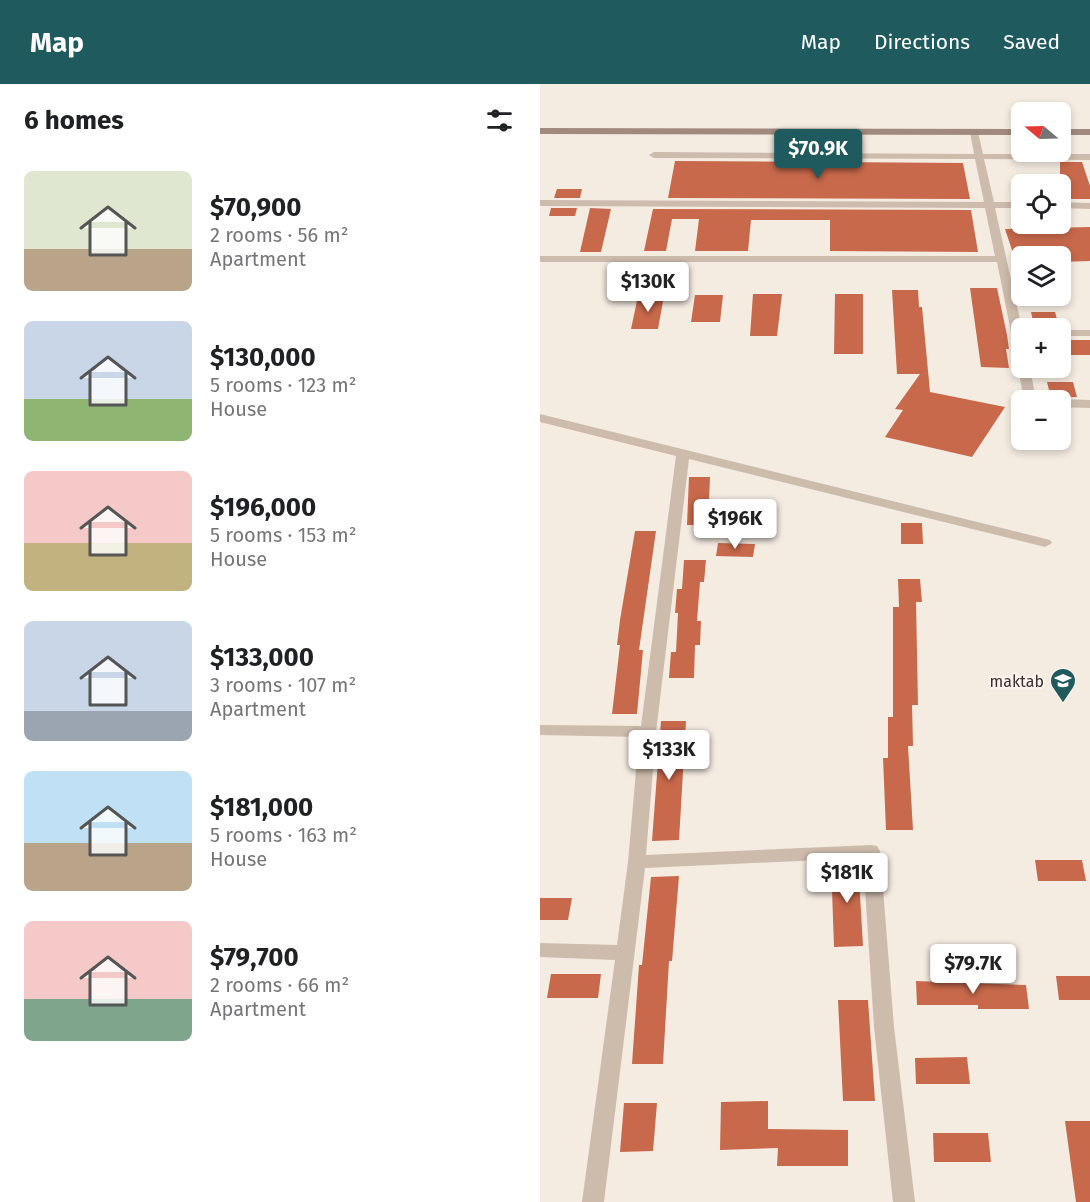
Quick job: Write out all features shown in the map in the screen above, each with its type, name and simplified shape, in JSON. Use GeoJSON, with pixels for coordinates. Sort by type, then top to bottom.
{"type":"FeatureCollection","features":[{"type":"Feature","properties":{"kind":"street"},"geometry":{"type":"LineString","coordinates":[[540,131],[1011,132]]}},
{"type":"Feature","properties":{"kind":"street"},"geometry":{"type":"LineString","coordinates":[[974,132],[1016,318]]}},
{"type":"Feature","properties":{"kind":"street"},"geometry":{"type":"LineString","coordinates":[[1071,132],[1090,132]]}},
{"type":"Feature","properties":{"kind":"street"},"geometry":{"type":"LineString","coordinates":[[654,155],[1090,157]]}},
{"type":"Feature","properties":{"kind":"street"},"geometry":{"type":"LineString","coordinates":[[540,203],[1011,205]]}},
{"type":"Feature","properties":{"kind":"street"},"geometry":{"type":"LineString","coordinates":[[1071,205],[1090,206]]}},
{"type":"Feature","properties":{"kind":"street"},"geometry":{"type":"LineString","coordinates":[[540,259],[1002,259]]}},
{"type":"Feature","properties":{"kind":"street"},"geometry":{"type":"LineString","coordinates":[[1071,333],[1090,333]]}},
{"type":"Feature","properties":{"kind":"street"},"geometry":{"type":"LineString","coordinates":[[1071,403],[1090,404]]}},
{"type":"Feature","properties":{"kind":"street"},"geometry":{"type":"LineString","coordinates":[[540,418],[1045,543]]}},
{"type":"Feature","properties":{"kind":"street"},"geometry":{"type":"LineString","coordinates":[[592,1202],[626,953],[637,862],[648,732],[683,452]]}},
{"type":"Feature","properties":{"kind":"street"},"geometry":{"type":"LineString","coordinates":[[540,730],[648,732]]}},
{"type":"Feature","properties":{"kind":"street"},"geometry":{"type":"LineString","coordinates":[[637,862],[871,851],[884,1027],[904,1202]]}},
{"type":"Feature","properties":{"kind":"street"},"geometry":{"type":"LineString","coordinates":[[540,950],[626,953]]}},
{"type":"Feature","properties":{"kind":"building"},"geometry":{"type":"Polygon","coordinates":[[[675,161],[963,163],[970,199],[668,198],[675,161]]]}},
{"type":"Feature","properties":{"kind":"building"},"geometry":{"type":"Polygon","coordinates":[[[1060,162],[1082,162],[1090,186],[1090,199],[1071,199],[1071,174],[1060,174],[1060,162]]]}},
{"type":"Feature","properties":{"kind":"building"},"geometry":{"type":"Polygon","coordinates":[[[557,189],[582,189],[580,198],[554,198],[557,189]]]}},
{"type":"Feature","properties":{"kind":"building"},"geometry":{"type":"Polygon","coordinates":[[[551,208],[577,208],[575,216],[549,216],[551,208]]]}},
{"type":"Feature","properties":{"kind":"building"},"geometry":{"type":"Polygon","coordinates":[[[590,208],[611,209],[601,252],[580,252],[590,208]]]}},
{"type":"Feature","properties":{"kind":"building"},"geometry":{"type":"Polygon","coordinates":[[[653,209],[971,210],[978,252],[830,251],[830,220],[751,220],[748,251],[695,251],[699,219],[672,219],[666,251],[644,251],[653,209]]]}},
{"type":"Feature","properties":{"kind":"building"},"geometry":{"type":"Polygon","coordinates":[[[1071,227],[1090,227],[1090,261],[1071,262],[1071,246],[1011,247],[1005,229],[1011,229],[1011,234],[1071,234],[1071,227]]]}},
{"type":"Feature","properties":{"kind":"building"},"geometry":{"type":"Polygon","coordinates":[[[970,288],[997,288],[1007,335],[1009,349],[1006,349],[1009,368],[981,367],[970,288]]]}},
{"type":"Feature","properties":{"kind":"building"},"geometry":{"type":"Polygon","coordinates":[[[892,290],[918,290],[919,307],[922,307],[930,392],[1005,407],[972,457],[885,437],[903,410],[895,409],[920,374],[897,374],[892,290]]]}},
{"type":"Feature","properties":{"kind":"building"},"geometry":{"type":"Polygon","coordinates":[[[753,294],[782,294],[777,336],[750,336],[753,294]]]}},
{"type":"Feature","properties":{"kind":"building"},"geometry":{"type":"Polygon","coordinates":[[[835,294],[863,294],[863,354],[834,354],[835,294]]]}},
{"type":"Feature","properties":{"kind":"building"},"geometry":{"type":"Polygon","coordinates":[[[695,295],[723,295],[720,322],[691,322],[695,295]]]}},
{"type":"Feature","properties":{"kind":"building"},"geometry":{"type":"Polygon","coordinates":[[[638,296],[664,296],[658,329],[631,329],[638,296]]]}},
{"type":"Feature","properties":{"kind":"building"},"geometry":{"type":"Polygon","coordinates":[[[1031,312],[1055,312],[1057,318],[1032,318],[1031,312]]]}},
{"type":"Feature","properties":{"kind":"building"},"geometry":{"type":"Polygon","coordinates":[[[1071,340],[1090,340],[1090,355],[1071,355],[1071,340]]]}},
{"type":"Feature","properties":{"kind":"building"},"geometry":{"type":"Polygon","coordinates":[[[1047,382],[1073,382],[1077,397],[1071,397],[1071,390],[1049,390],[1047,382]]]}},
{"type":"Feature","properties":{"kind":"building"},"geometry":{"type":"Polygon","coordinates":[[[689,477],[710,477],[708,525],[687,525],[689,477]]]}},
{"type":"Feature","properties":{"kind":"building"},"geometry":{"type":"Polygon","coordinates":[[[901,523],[922,523],[923,544],[901,544],[901,523]]]}},
{"type":"Feature","properties":{"kind":"building"},"geometry":{"type":"Polygon","coordinates":[[[635,531],[656,531],[639,650],[643,650],[637,714],[612,714],[620,645],[617,645],[620,620],[635,531]]]}},
{"type":"Feature","properties":{"kind":"building"},"geometry":{"type":"Polygon","coordinates":[[[718,543],[755,544],[753,557],[716,556],[718,543]]]}},
{"type":"Feature","properties":{"kind":"building"},"geometry":{"type":"Polygon","coordinates":[[[684,560],[706,560],[704,582],[700,582],[697,621],[701,621],[700,645],[695,645],[694,678],[669,678],[671,652],[676,652],[677,589],[682,589],[684,560]]]}},
{"type":"Feature","properties":{"kind":"building"},"geometry":{"type":"Polygon","coordinates":[[[898,579],[920,579],[922,602],[916,602],[918,705],[912,705],[913,746],[908,746],[913,830],[886,830],[883,758],[888,758],[888,717],[893,717],[893,607],[899,607],[898,579]]]}},
{"type":"Feature","properties":{"kind":"building"},"geometry":{"type":"Polygon","coordinates":[[[661,721],[686,721],[679,840],[652,841],[661,721]]]}},
{"type":"Feature","properties":{"kind":"building"},"geometry":{"type":"Polygon","coordinates":[[[1035,860],[1082,860],[1086,881],[1038,881],[1035,860]]]}},
{"type":"Feature","properties":{"kind":"building"},"geometry":{"type":"Polygon","coordinates":[[[858,861],[863,946],[834,947],[831,862],[858,861]]]}},
{"type":"Feature","properties":{"kind":"building"},"geometry":{"type":"Polygon","coordinates":[[[679,876],[672,961],[669,961],[663,1064],[632,1064],[639,965],[642,965],[651,877],[679,876]]]}},
{"type":"Feature","properties":{"kind":"building"},"geometry":{"type":"Polygon","coordinates":[[[540,898],[572,898],[568,920],[540,920],[540,898]]]}},
{"type":"Feature","properties":{"kind":"building"},"geometry":{"type":"Polygon","coordinates":[[[551,974],[601,974],[598,998],[547,998],[551,974]]]}},
{"type":"Feature","properties":{"kind":"building"},"geometry":{"type":"Polygon","coordinates":[[[1056,976],[1090,976],[1090,1000],[1059,1000],[1056,976]]]}},
{"type":"Feature","properties":{"kind":"building"},"geometry":{"type":"Polygon","coordinates":[[[916,981],[1026,985],[1029,1009],[978,1009],[978,1005],[917,1005],[916,981]]]}},
{"type":"Feature","properties":{"kind":"building"},"geometry":{"type":"Polygon","coordinates":[[[838,1000],[868,1000],[875,1101],[843,1101],[838,1000]]]}},
{"type":"Feature","properties":{"kind":"building"},"geometry":{"type":"Polygon","coordinates":[[[967,1057],[970,1084],[916,1084],[915,1058],[967,1057]]]}},
{"type":"Feature","properties":{"kind":"building"},"geometry":{"type":"Polygon","coordinates":[[[768,1101],[768,1129],[848,1130],[848,1166],[777,1166],[778,1148],[720,1150],[721,1102],[768,1101]]]}},
{"type":"Feature","properties":{"kind":"building"},"geometry":{"type":"Polygon","coordinates":[[[624,1103],[657,1103],[653,1151],[620,1152],[624,1103]]]}},
{"type":"Feature","properties":{"kind":"building"},"geometry":{"type":"Polygon","coordinates":[[[1065,1121],[1090,1121],[1090,1202],[1076,1202],[1065,1121]]]}},
{"type":"Feature","properties":{"kind":"building"},"geometry":{"type":"Polygon","coordinates":[[[933,1133],[988,1133],[991,1162],[934,1162],[933,1133]]]}},
{"type":"Feature","properties":{"kind":"place","name":"maktab"},"geometry":{"type":"Point","coordinates":[1063,704]}}]}
